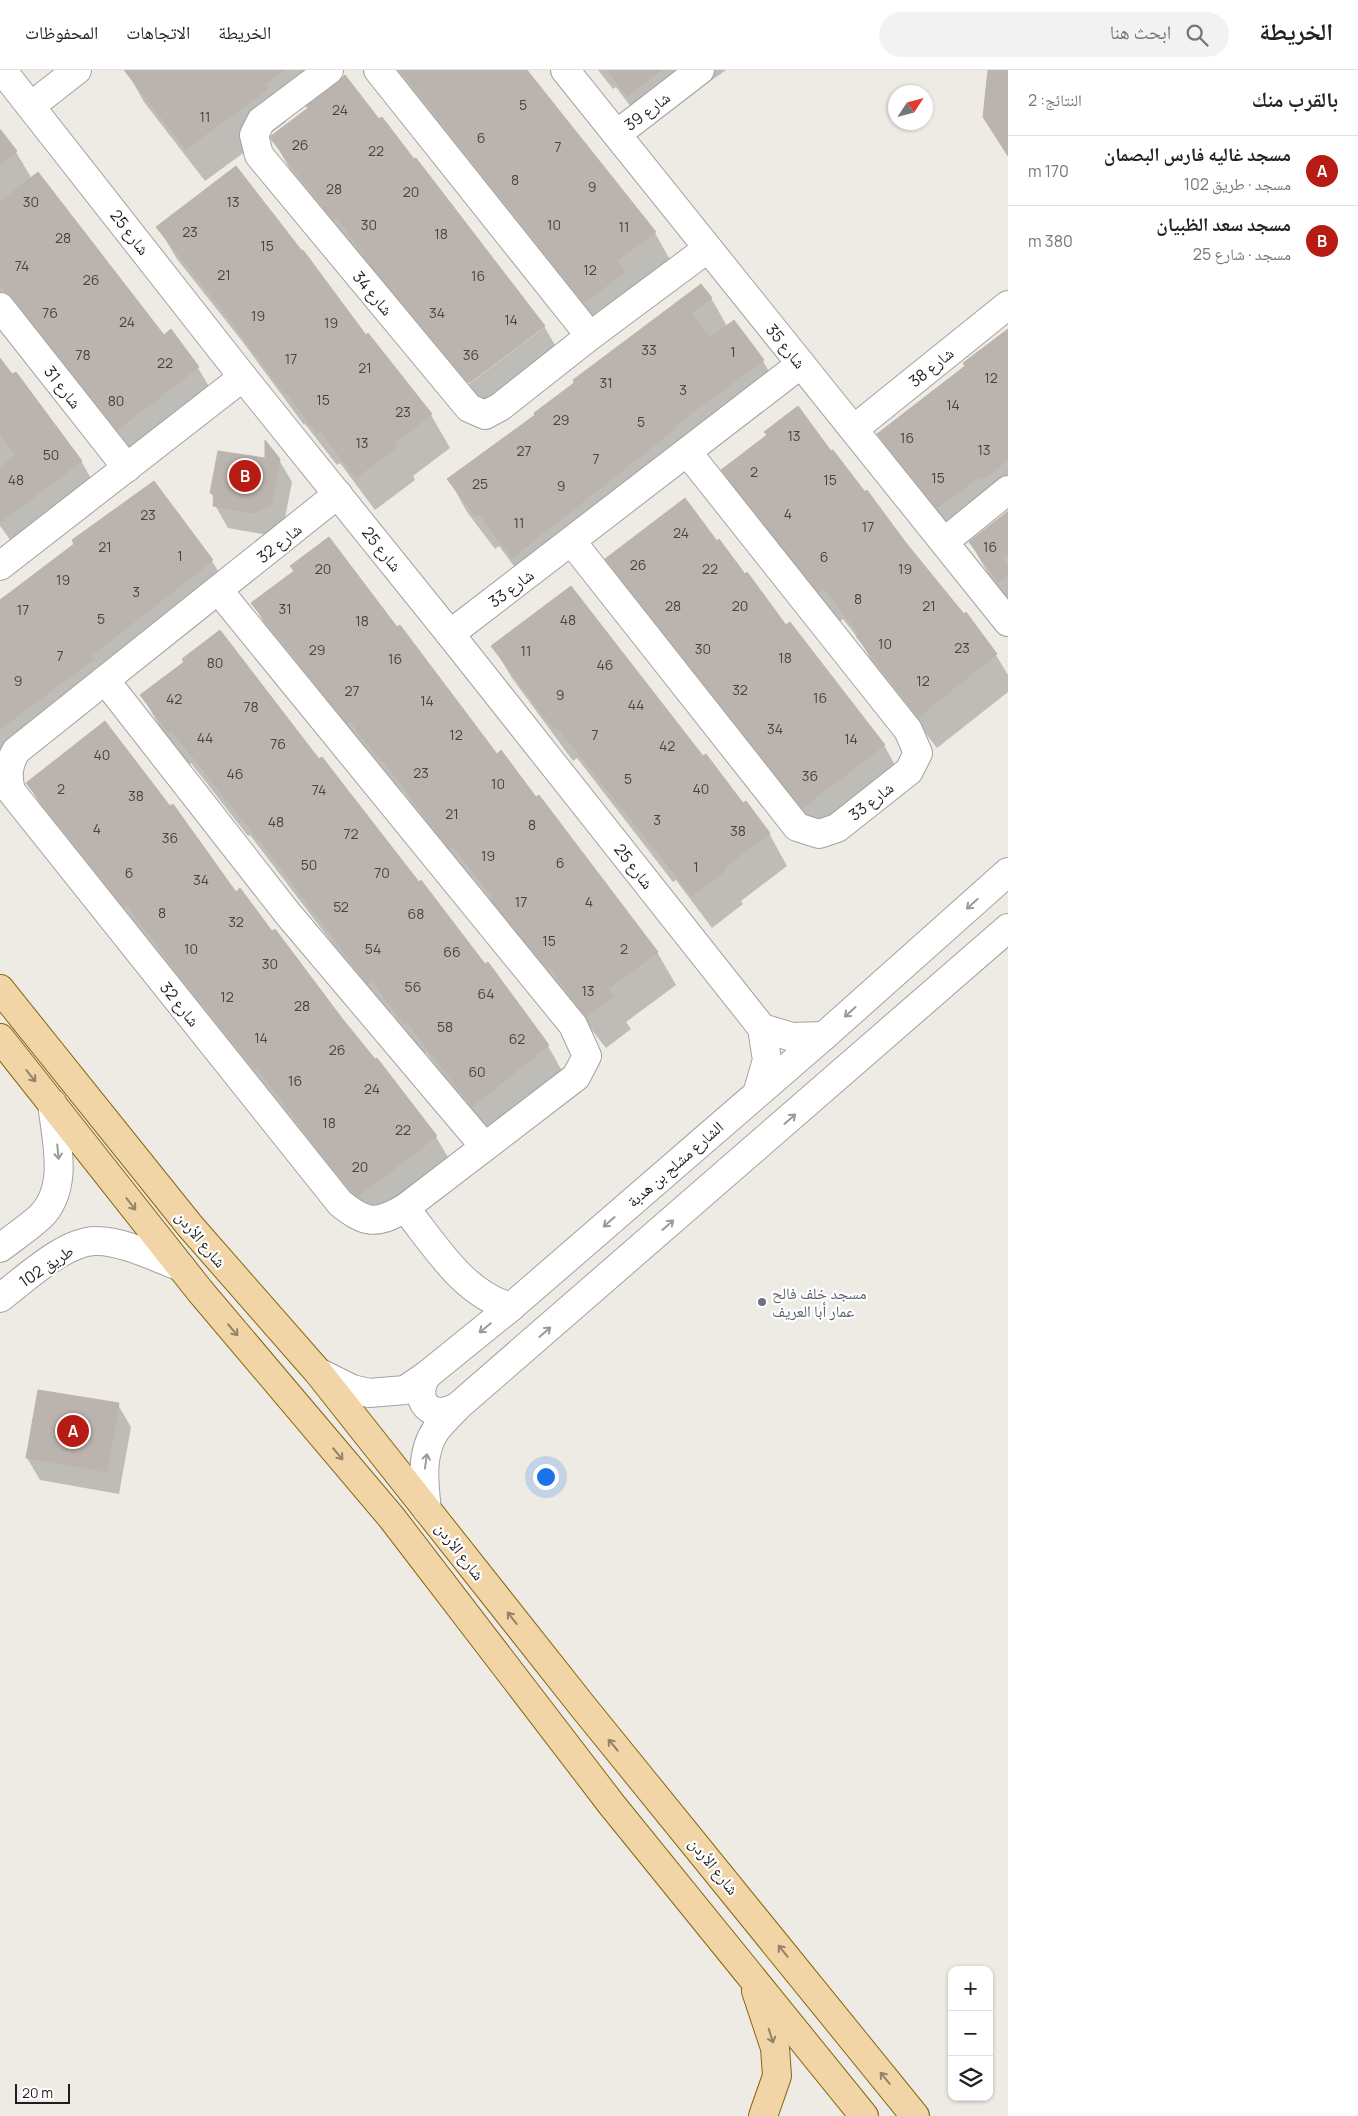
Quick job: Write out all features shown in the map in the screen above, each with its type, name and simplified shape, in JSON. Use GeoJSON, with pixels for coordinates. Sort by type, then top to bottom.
{"type":"FeatureCollection","features":[{"type":"Feature","properties":{"kind":"main road","name":"شارع الأردن"},"geometry":{"type":"LineString","coordinates":[[0,989],[190,1226],[318,1372],[584,1708],[915,2116]]}},
{"type":"Feature","properties":{"kind":"main road","name":"شارع الأردن"},"geometry":{"type":"LineString","coordinates":[[0,1038],[181,1267],[392,1518],[612,1805],[864,2116]]}},
{"type":"Feature","properties":{"kind":"main road"},"geometry":{"type":"LineString","coordinates":[[612,1805],[608,1793],[612,1781],[624,1775],[630,1777],[637,1782],[681,1841],[714,1866]]}},
{"type":"Feature","properties":{"kind":"main road"},"geometry":{"type":"LineString","coordinates":[[750,1973],[775,2048],[777,2076],[763,2116]]}},
{"type":"Feature","properties":{"kind":"street","name":"شارع 25"},"geometry":{"type":"LineString","coordinates":[[2,70],[243,377],[450,634],[762,1028],[767,1060],[764,1076],[758,1091]]}},
{"type":"Feature","properties":{"kind":"street"},"geometry":{"type":"LineString","coordinates":[[31,106],[77,70]]}},
{"type":"Feature","properties":{"kind":"street","name":"شارع 34"},"geometry":{"type":"LineString","coordinates":[[329,70],[261,120],[254,135],[259,155],[469,408],[485,415],[500,408],[590,336],[707,249]]}},
{"type":"Feature","properties":{"kind":"street"},"geometry":{"type":"LineString","coordinates":[[378,70],[590,336]]}},
{"type":"Feature","properties":{"kind":"street","name":"شارع 35"},"geometry":{"type":"LineString","coordinates":[[565,70],[1008,622]]}},
{"type":"Feature","properties":{"kind":"street","name":"شارع 39"},"geometry":{"type":"LineString","coordinates":[[617,134],[700,70]]}},
{"type":"Feature","properties":{"kind":"street","name":"شارع 38"},"geometry":{"type":"LineString","coordinates":[[854,429],[1008,304]]}},
{"type":"Feature","properties":{"kind":"street","name":"شارع 31"},"geometry":{"type":"LineString","coordinates":[[0,307],[127,468]]}},
{"type":"Feature","properties":{"kind":"street","name":"شارع 33"},"geometry":{"type":"LineString","coordinates":[[450,634],[688,453],[801,364]]}},
{"type":"Feature","properties":{"kind":"street"},"geometry":{"type":"LineString","coordinates":[[5,553],[127,468],[243,377]]}},
{"type":"Feature","properties":{"kind":"street","name":"شارع 33"},"geometry":{"type":"LineString","coordinates":[[572,542],[797,827],[819,834],[837,828],[909,771],[918,753],[908,730],[688,453]]}},
{"type":"Feature","properties":{"kind":"street"},"geometry":{"type":"LineString","coordinates":[[944,542],[1008,490]]}},
{"type":"Feature","properties":{"kind":"street","name":"شارع 32"},"geometry":{"type":"LineString","coordinates":[[219,591],[573,1025],[587,1056],[576,1077],[390,1218],[373,1220],[358,1218],[340,1203],[10,791],[7,775],[10,762],[16,751],[219,591],[338,494]]}},
{"type":"Feature","properties":{"kind":"street"},"geometry":{"type":"LineString","coordinates":[[105,680],[288,914],[484,1146]]}},
{"type":"Feature","properties":{"kind":"street","name":"الشارع مشلح بن هدبة"},"geometry":{"type":"LineString","coordinates":[[318,1372],[352,1389],[369,1393],[405,1390],[427,1376],[511,1307],[758,1091],[824,1036],[1008,872]]}},
{"type":"Feature","properties":{"kind":"street"},"geometry":{"type":"LineString","coordinates":[[427,1510],[424,1485],[428,1449],[435,1431],[457,1407],[1008,928]]}},
{"type":"Feature","properties":{"kind":"street"},"geometry":{"type":"LineString","coordinates":[[762,1028],[792,1037],[824,1036]]}},
{"type":"Feature","properties":{"kind":"street"},"geometry":{"type":"LineString","coordinates":[[0,1248],[40,1217],[55,1194],[59,1166],[52,1103]]}},
{"type":"Feature","properties":{"kind":"street"},"geometry":{"type":"LineString","coordinates":[[405,1208],[468,1284],[488,1299],[511,1307]]}},
{"type":"Feature","properties":{"kind":"street","name":"طريق 102"},"geometry":{"type":"LineString","coordinates":[[0,1298],[63,1252],[80,1243],[97,1241],[112,1243],[181,1267]]}},
{"type":"Feature","properties":{"kind":"street"},"geometry":{"type":"LineString","coordinates":[[427,1376],[421,1385],[420,1396],[426,1407],[436,1413],[447,1413],[457,1407]]}},
{"type":"Feature","properties":{"kind":"building"},"geometry":{"type":"Polygon","coordinates":[[[124,70],[284,70],[265,84],[268,89],[186,149],[124,70]]]}},
{"type":"Feature","properties":{"kind":"building"},"geometry":{"type":"Polygon","coordinates":[[[400,70],[527,70],[656,232],[617,261],[625,272],[584,303],[400,70]]]}},
{"type":"Feature","properties":{"kind":"building"},"geometry":{"type":"Polygon","coordinates":[[[607,70],[661,70],[627,96],[607,70]]]}},
{"type":"Feature","properties":{"kind":"building"},"geometry":{"type":"Polygon","coordinates":[[[988,70],[1008,70],[1008,156],[983,117],[988,70]]]}},
{"type":"Feature","properties":{"kind":"building"},"geometry":{"type":"Polygon","coordinates":[[[345,75],[379,119],[382,117],[414,159],[416,158],[545,326],[469,383],[368,262],[337,217],[333,220],[271,139],[271,136],[308,108],[306,106],[345,75]]]}},
{"type":"Feature","properties":{"kind":"building"},"geometry":{"type":"Polygon","coordinates":[[[0,129],[17,151],[0,164],[0,129]]]}},
{"type":"Feature","properties":{"kind":"building"},"geometry":{"type":"Polygon","coordinates":[[[236,166],[303,250],[366,335],[368,333],[432,414],[394,443],[397,447],[356,478],[320,431],[317,434],[286,392],[284,393],[221,308],[156,227],[236,166]]]}},
{"type":"Feature","properties":{"kind":"building"},"geometry":{"type":"Polygon","coordinates":[[[38,172],[164,335],[171,329],[199,367],[117,430],[12,297],[0,286],[0,202],[38,172]]]}},
{"type":"Feature","properties":{"kind":"building"},"geometry":{"type":"Polygon","coordinates":[[[701,284],[712,298],[691,313],[710,338],[734,320],[764,360],[674,426],[676,428],[512,558],[479,514],[476,517],[447,479],[535,415],[534,413],[574,383],[573,380],[701,284]]]}},
{"type":"Feature","properties":{"kind":"building"},"geometry":{"type":"Polygon","coordinates":[[[1008,329],[1008,460],[981,480],[979,477],[937,508],[877,434],[965,366],[963,363],[1008,329]]]}},
{"type":"Feature","properties":{"kind":"building"},"geometry":{"type":"Polygon","coordinates":[[[0,358],[12,374],[16,372],[82,461],[0,522],[0,468],[16,455],[0,434],[0,358]]]}},
{"type":"Feature","properties":{"kind":"building"},"geometry":{"type":"Polygon","coordinates":[[[798,406],[831,451],[833,450],[865,492],[867,490],[906,543],[964,614],[966,612],[997,654],[918,717],[856,636],[859,634],[824,588],[818,592],[721,470],[767,435],[764,432],[798,406]]]}},
{"type":"Feature","properties":{"kind":"building"},"geometry":{"type":"Polygon","coordinates":[[[265,440],[280,459],[271,505],[255,513],[213,506],[214,494],[210,493],[218,451],[265,458],[265,440]]]}},
{"type":"Feature","properties":{"kind":"building"},"geometry":{"type":"Polygon","coordinates":[[[154,481],[213,560],[91,656],[94,659],[0,729],[0,600],[74,544],[72,540],[154,481]]]}},
{"type":"Feature","properties":{"kind":"building"},"geometry":{"type":"Polygon","coordinates":[[[685,498],[717,541],[719,539],[745,574],[747,572],[786,625],[790,622],[885,745],[802,808],[605,559],[685,498]]]}},
{"type":"Feature","properties":{"kind":"building"},"geometry":{"type":"Polygon","coordinates":[[[1008,511],[1008,553],[1001,558],[1008,567],[1008,575],[999,582],[969,542],[1008,511]]]}},
{"type":"Feature","properties":{"kind":"building"},"geometry":{"type":"Polygon","coordinates":[[[329,537],[397,627],[400,625],[497,754],[501,750],[536,797],[539,795],[658,952],[608,989],[613,996],[586,1016],[550,968],[548,969],[494,904],[491,900],[493,898],[453,846],[449,849],[383,760],[381,762],[350,721],[347,724],[251,603],[294,571],[290,566],[329,537]]]}},
{"type":"Feature","properties":{"kind":"building"},"geometry":{"type":"Polygon","coordinates":[[[571,586],[703,756],[706,754],[743,803],[746,801],[770,833],[723,868],[725,871],[692,896],[557,727],[554,729],[491,646],[571,586]]]}},
{"type":"Feature","properties":{"kind":"building"},"geometry":{"type":"Polygon","coordinates":[[[220,630],[319,759],[322,757],[419,882],[421,880],[485,964],[488,962],[549,1045],[472,1107],[407,1022],[404,1024],[372,981],[368,984],[271,855],[172,731],[169,733],[140,695],[184,662],[182,659],[220,630]]]}},
{"type":"Feature","properties":{"kind":"building"},"geometry":{"type":"Polygon","coordinates":[[[105,721],[170,806],[173,804],[236,892],[240,888],[272,931],[275,929],[341,1017],[375,1059],[377,1058],[437,1136],[357,1197],[328,1163],[257,1068],[255,1070],[182,979],[127,905],[124,907],[26,783],[105,721]]]}},
{"type":"Feature","properties":{"kind":"building"},"geometry":{"type":"Polygon","coordinates":[[[38,1390],[119,1403],[107,1472],[26,1458],[38,1390]]]}},
{"type":"Feature","properties":{"kind":"place","name":"مسجد سعد الظبيان"},"geometry":{"type":"Point","coordinates":[245,476]}},
{"type":"Feature","properties":{"kind":"place","name":"مسجد خلف فالح عمار أبا العريف"},"geometry":{"type":"Point","coordinates":[762,1302]}},
{"type":"Feature","properties":{"kind":"place","name":"مسجد غاليه فارس البصمان"},"geometry":{"type":"Point","coordinates":[73,1431]}}]}
